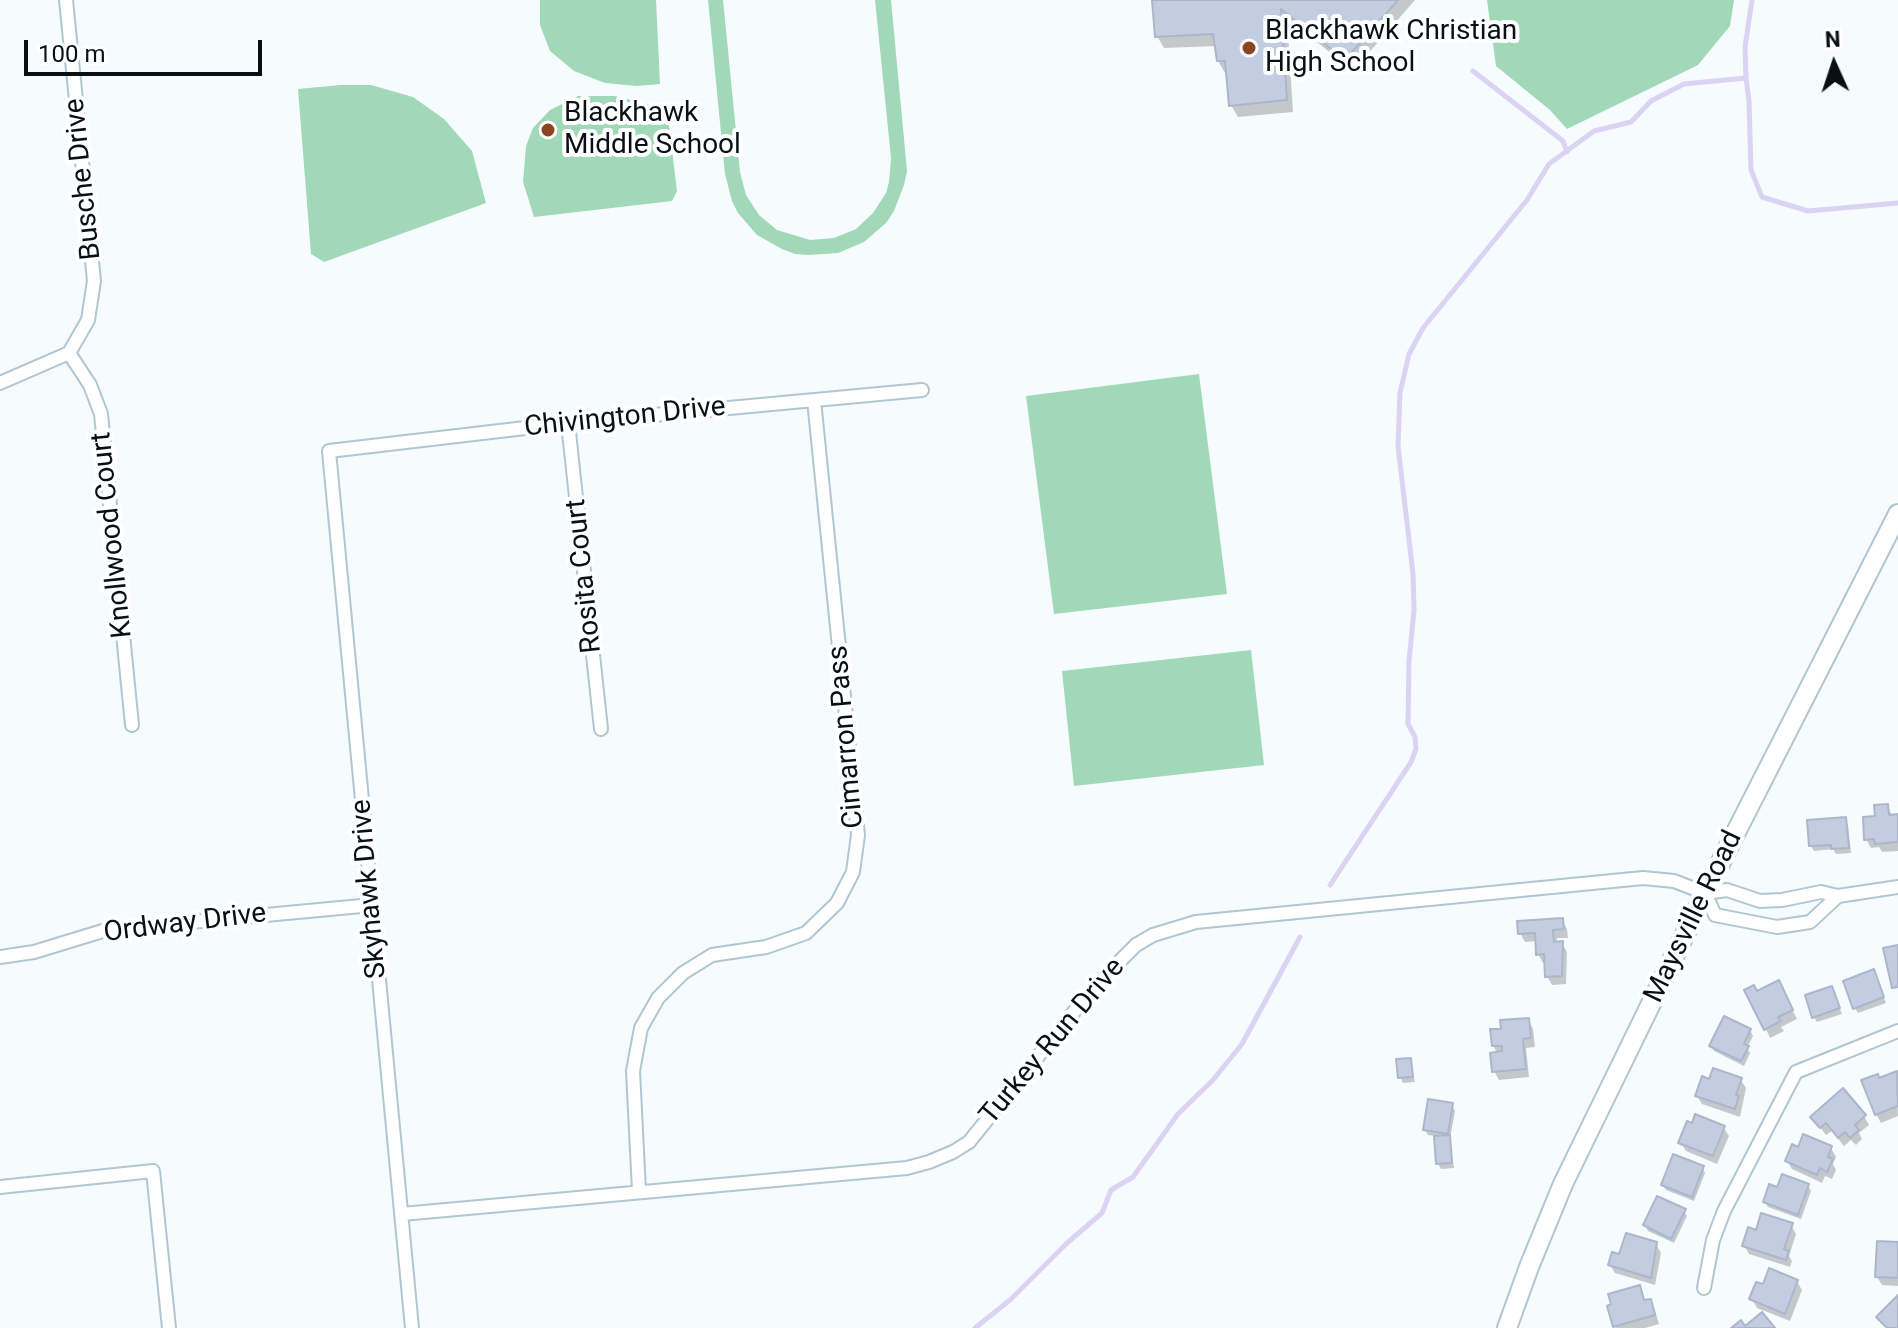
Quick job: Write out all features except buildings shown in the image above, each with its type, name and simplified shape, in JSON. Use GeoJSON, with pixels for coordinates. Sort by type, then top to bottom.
{"type":"FeatureCollection","features":[{"type":"Feature","properties":{"kind":"main road","name":"Maysville Road"},"geometry":{"type":"LineString","coordinates":[[1507,1328],[1549,1215],[1705,893],[1898,514]]}},
{"type":"Feature","properties":{"kind":"street","name":"Busche Drive"},"geometry":{"type":"LineString","coordinates":[[66,0],[94,281],[88,320],[69,353]]}},
{"type":"Feature","properties":{"kind":"street"},"geometry":{"type":"LineString","coordinates":[[0,383],[69,353]]}},
{"type":"Feature","properties":{"kind":"street","name":"Knollwood Court"},"geometry":{"type":"LineString","coordinates":[[69,353],[90,385],[101,414],[132,725]]}},
{"type":"Feature","properties":{"kind":"street","name":"Chivington Drive"},"geometry":{"type":"LineString","coordinates":[[329,451],[568,423],[922,390]]}},
{"type":"Feature","properties":{"kind":"street","name":"Cimarron Pass"},"geometry":{"type":"LineString","coordinates":[[639,1191],[633,1071],[641,1028],[658,998],[683,973],[712,955],[766,947],[806,933],[837,903],[853,872],[858,835],[814,400]]}},
{"type":"Feature","properties":{"kind":"street","name":"Rosita Court"},"geometry":{"type":"LineString","coordinates":[[568,423],[601,729]]}},
{"type":"Feature","properties":{"kind":"street","name":"Skyhawk Drive"},"geometry":{"type":"LineString","coordinates":[[329,451],[412,1328]]}},
{"type":"Feature","properties":{"kind":"street","name":"Turkey Run Drive"},"geometry":{"type":"LineString","coordinates":[[402,1214],[907,1168],[953,1152],[969,1142],[982,1128],[1094,987],[1122,958],[1153,935],[1196,922],[1643,878],[1674,881],[1705,893]]}},
{"type":"Feature","properties":{"kind":"street"},"geometry":{"type":"LineString","coordinates":[[1838,896],[1810,922],[1777,927],[1715,915],[1705,893],[1727,890],[1760,901],[1821,892],[1838,896],[1898,887]]}},
{"type":"Feature","properties":{"kind":"street","name":"Ordway Drive"},"geometry":{"type":"LineString","coordinates":[[0,957],[34,952],[106,930],[372,905]]}},
{"type":"Feature","properties":{"kind":"street"},"geometry":{"type":"LineString","coordinates":[[1704,1288],[1713,1240],[1724,1211],[1796,1072],[1898,1031]]}},
{"type":"Feature","properties":{"kind":"street"},"geometry":{"type":"LineString","coordinates":[[0,1187],[153,1171],[169,1328]]}},
{"type":"Feature","properties":{"kind":"green space"},"geometry":{"type":"Polygon","coordinates":[[[540,0],[656,0],[660,84],[637,86],[605,83],[574,71],[550,51],[540,25],[540,0]]]}},
{"type":"Feature","properties":{"kind":"green space"},"geometry":{"type":"Polygon","coordinates":[[[708,0],[723,0],[740,172],[746,195],[759,215],[777,230],[810,240],[834,238],[856,229],[873,213],[886,193],[891,158],[875,0],[891,0],[907,171],[894,211],[886,223],[864,242],[838,253],[795,254],[757,235],[738,213],[725,174],[708,0]]]}},
{"type":"Feature","properties":{"kind":"green space"},"geometry":{"type":"Polygon","coordinates":[[[1487,0],[1734,0],[1730,26],[1698,65],[1567,129],[1550,110],[1496,66],[1487,0]]]}},
{"type":"Feature","properties":{"kind":"green space"},"geometry":{"type":"Polygon","coordinates":[[[371,85],[413,97],[444,119],[472,151],[486,203],[324,262],[311,254],[298,89],[371,85]]]}},
{"type":"Feature","properties":{"kind":"green space"},"geometry":{"type":"Polygon","coordinates":[[[578,96],[615,96],[667,109],[677,191],[672,201],[534,217],[523,182],[526,146],[533,128],[550,110],[578,96]]]}},
{"type":"Feature","properties":{"kind":"green space"},"geometry":{"type":"Polygon","coordinates":[[[1199,374],[1227,594],[1054,614],[1026,396],[1199,374]]]}},
{"type":"Feature","properties":{"kind":"green space"},"geometry":{"type":"Polygon","coordinates":[[[1251,650],[1264,765],[1074,786],[1062,671],[1251,650]]]}},
{"type":"Feature","properties":{"kind":"waterway"},"geometry":{"type":"LineString","coordinates":[[1752,0],[1745,47],[1746,78],[1751,170],[1762,197],[1808,211],[1898,203]]}},
{"type":"Feature","properties":{"kind":"waterway"},"geometry":{"type":"LineString","coordinates":[[1473,71],[1563,141],[1567,152]]}},
{"type":"Feature","properties":{"kind":"waterway"},"geometry":{"type":"LineString","coordinates":[[1330,885],[1411,762],[1416,749],[1415,737],[1408,724],[1413,574],[1398,446],[1400,393],[1409,354],[1423,328],[1527,200],[1549,164],[1594,131],[1631,122],[1651,101],[1684,84],[1746,78]]}},
{"type":"Feature","properties":{"kind":"waterway"},"geometry":{"type":"LineString","coordinates":[[975,1328],[1010,1300],[1102,1213],[1111,1190],[1133,1177],[1178,1114],[1213,1080],[1242,1044],[1300,937]]}},
{"type":"Feature","properties":{"kind":"place","name":"Blackhawk Christian High School"},"geometry":{"type":"Point","coordinates":[1249,48]}},
{"type":"Feature","properties":{"kind":"place","name":"Blackhawk Middle School"},"geometry":{"type":"Point","coordinates":[548,130]}}]}
